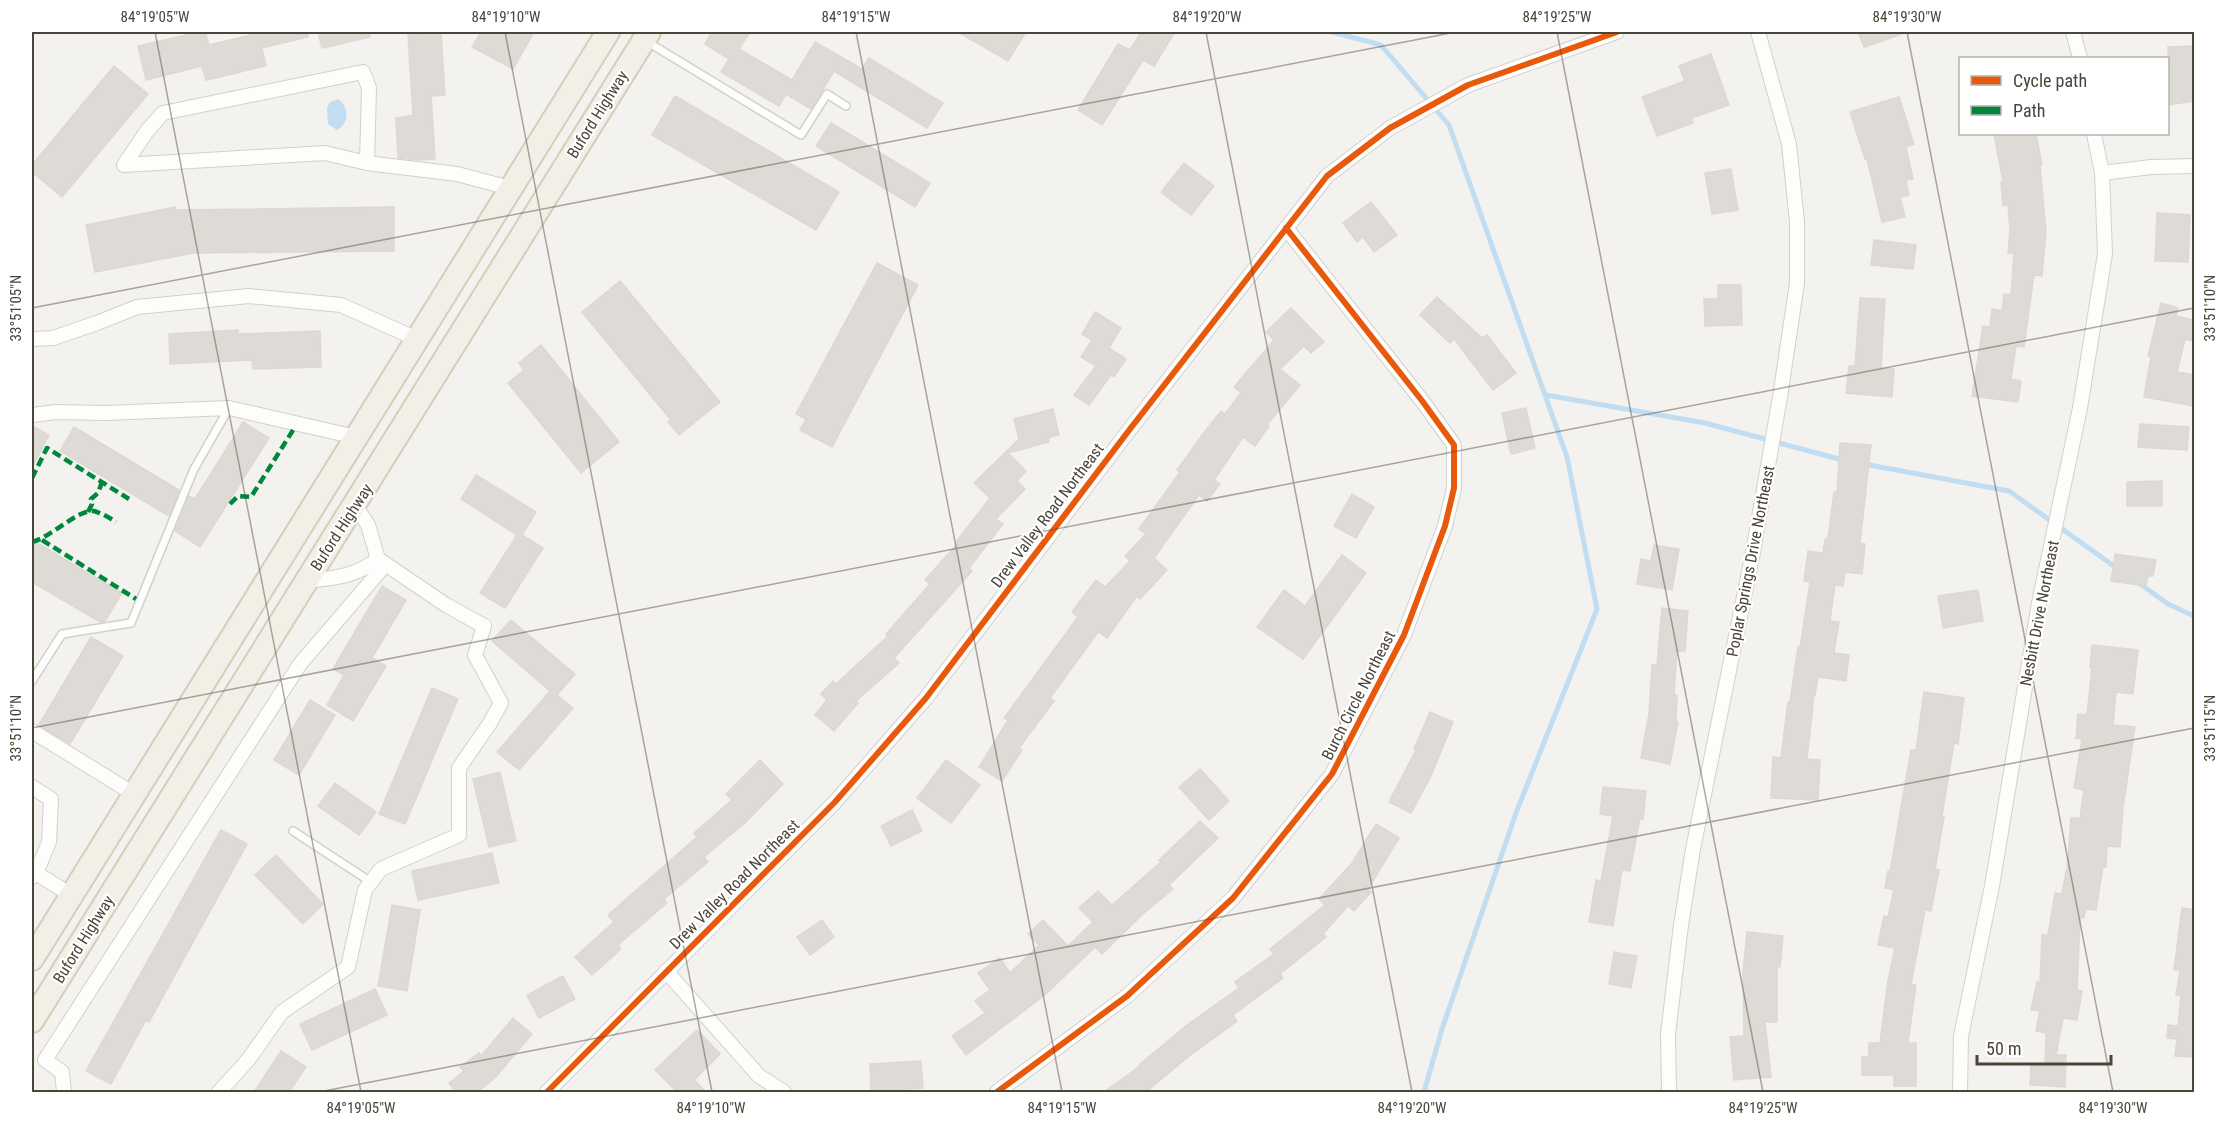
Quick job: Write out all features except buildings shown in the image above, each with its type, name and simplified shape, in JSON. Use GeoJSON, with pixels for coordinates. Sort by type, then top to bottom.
{"type":"FeatureCollection","features":[{"type":"Feature","properties":{"kind":"main road","name":"Buford Highway"},"geometry":{"type":"LineString","coordinates":[[32,959],[608,32]]}},
{"type":"Feature","properties":{"kind":"main road","name":"Buford Highway"},"geometry":{"type":"LineString","coordinates":[[32,1022],[646,36]]}},
{"type":"Feature","properties":{"kind":"street","name":"Drew Valley Road Northeast"},"geometry":{"type":"LineString","coordinates":[[547,1092],[835,802],[926,698],[1130,429],[1327,176],[1390,128],[1468,85],[1617,32]]}},
{"type":"Feature","properties":{"kind":"street","name":"Poplar Springs Drive Northeast"},"geometry":{"type":"LineString","coordinates":[[1670,1092],[1668,1034],[1681,925],[1693,849],[1753,552],[1797,283],[1797,222],[1789,144],[1758,32]]}},
{"type":"Feature","properties":{"kind":"street"},"geometry":{"type":"LineString","coordinates":[[2073,32],[2080,57]]}},
{"type":"Feature","properties":{"kind":"street"},"geometry":{"type":"LineString","coordinates":[[368,163],[369,88],[363,72],[163,113],[147,131],[124,165],[325,153],[368,163],[457,174],[510,188]]}},
{"type":"Feature","properties":{"kind":"street","name":"Nesbitt Drive Northeast"},"geometry":{"type":"LineString","coordinates":[[1960,1092],[1961,1036],[1992,886],[2039,603],[2080,408],[2105,254],[2102,173],[2094,135]]}},
{"type":"Feature","properties":{"kind":"street"},"geometry":{"type":"LineString","coordinates":[[2102,173],[2151,167],[2194,166]]}},
{"type":"Feature","properties":{"kind":"street","name":"Burch Circle Northeast"},"geometry":{"type":"LineString","coordinates":[[997,1092],[1127,996],[1233,898],[1332,774],[1404,635],[1445,526],[1454,488],[1454,445],[1423,402],[1286,228]]}},
{"type":"Feature","properties":{"kind":"street"},"geometry":{"type":"LineString","coordinates":[[32,339],[53,338],[136,307],[249,296],[340,305],[417,339]]}},
{"type":"Feature","properties":{"kind":"street"},"geometry":{"type":"LineString","coordinates":[[32,415],[56,412],[106,413],[229,408],[356,437]]}},
{"type":"Feature","properties":{"kind":"street"},"geometry":{"type":"LineString","coordinates":[[219,1092],[248,1060],[282,1012],[348,967],[365,890],[381,869],[459,835],[459,768],[501,703],[475,655],[484,626],[382,562],[368,525],[355,505]]}},
{"type":"Feature","properties":{"kind":"street"},"geometry":{"type":"LineString","coordinates":[[306,581],[333,578],[364,570],[382,562]]}},
{"type":"Feature","properties":{"kind":"street"},"geometry":{"type":"LineString","coordinates":[[64,1092],[62,1072],[45,1060],[300,664],[382,562]]}},
{"type":"Feature","properties":{"kind":"street"},"geometry":{"type":"LineString","coordinates":[[32,731],[134,794]]}},
{"type":"Feature","properties":{"kind":"street"},"geometry":{"type":"LineString","coordinates":[[32,787],[51,799],[49,842],[34,875],[71,895]]}},
{"type":"Feature","properties":{"kind":"street"},"geometry":{"type":"LineString","coordinates":[[666,971],[759,1076],[784,1092]]}},
{"type":"Feature","properties":{"kind":"lane"},"geometry":{"type":"LineString","coordinates":[[646,36],[801,135],[827,94],[846,106]]}},
{"type":"Feature","properties":{"kind":"lane"},"geometry":{"type":"LineString","coordinates":[[32,681],[62,634],[131,623],[194,469],[229,408]]}},
{"type":"Feature","properties":{"kind":"lane"},"geometry":{"type":"LineString","coordinates":[[293,831],[371,882]]}},
{"type":"Feature","properties":{"kind":"water"},"geometry":{"type":"Polygon","coordinates":[[[338,99],[342,102],[347,115],[344,123],[337,130],[328,124],[327,108],[330,102],[338,99]]]}},
{"type":"Feature","properties":{"kind":"waterway"},"geometry":{"type":"LineString","coordinates":[[1332,32],[1381,45],[1449,125],[1567,457],[1597,609],[1516,813],[1442,1029],[1424,1092]]}},
{"type":"Feature","properties":{"kind":"waterway"},"geometry":{"type":"LineString","coordinates":[[1546,395],[1705,423],[1846,461]]}},
{"type":"Feature","properties":{"kind":"waterway"},"geometry":{"type":"LineString","coordinates":[[1864,464],[2009,491],[2118,569]]}},
{"type":"Feature","properties":{"kind":"waterway"},"geometry":{"type":"LineString","coordinates":[[2136,581],[2168,604],[2194,616]]}},
{"type":"Feature","properties":{"kind":"marked path"},"geometry":{"type":"LineString","coordinates":[[230,504],[238,496],[251,497],[295,427]]}},
{"type":"Feature","properties":{"kind":"marked path"},"geometry":{"type":"LineString","coordinates":[[32,478],[47,448],[129,499]]}},
{"type":"Feature","properties":{"kind":"marked path"},"geometry":{"type":"LineString","coordinates":[[88,512],[92,504],[91,499],[98,493],[102,482]]}},
{"type":"Feature","properties":{"kind":"marked path"},"geometry":{"type":"LineString","coordinates":[[32,542],[87,512],[97,512],[116,522]]}},
{"type":"Feature","properties":{"kind":"marked path"},"geometry":{"type":"LineString","coordinates":[[42,540],[136,599]]}},
{"type":"Feature","properties":{"kind":"cycle path"},"geometry":{"type":"LineString","coordinates":[[547,1092],[835,802],[926,698],[1130,429],[1327,176],[1390,128],[1468,85],[1617,32]]}},
{"type":"Feature","properties":{"kind":"cycle path"},"geometry":{"type":"LineString","coordinates":[[997,1092],[1127,996],[1233,898],[1332,774],[1404,635],[1445,526],[1454,488],[1454,445],[1423,402],[1286,228]]}}]}
